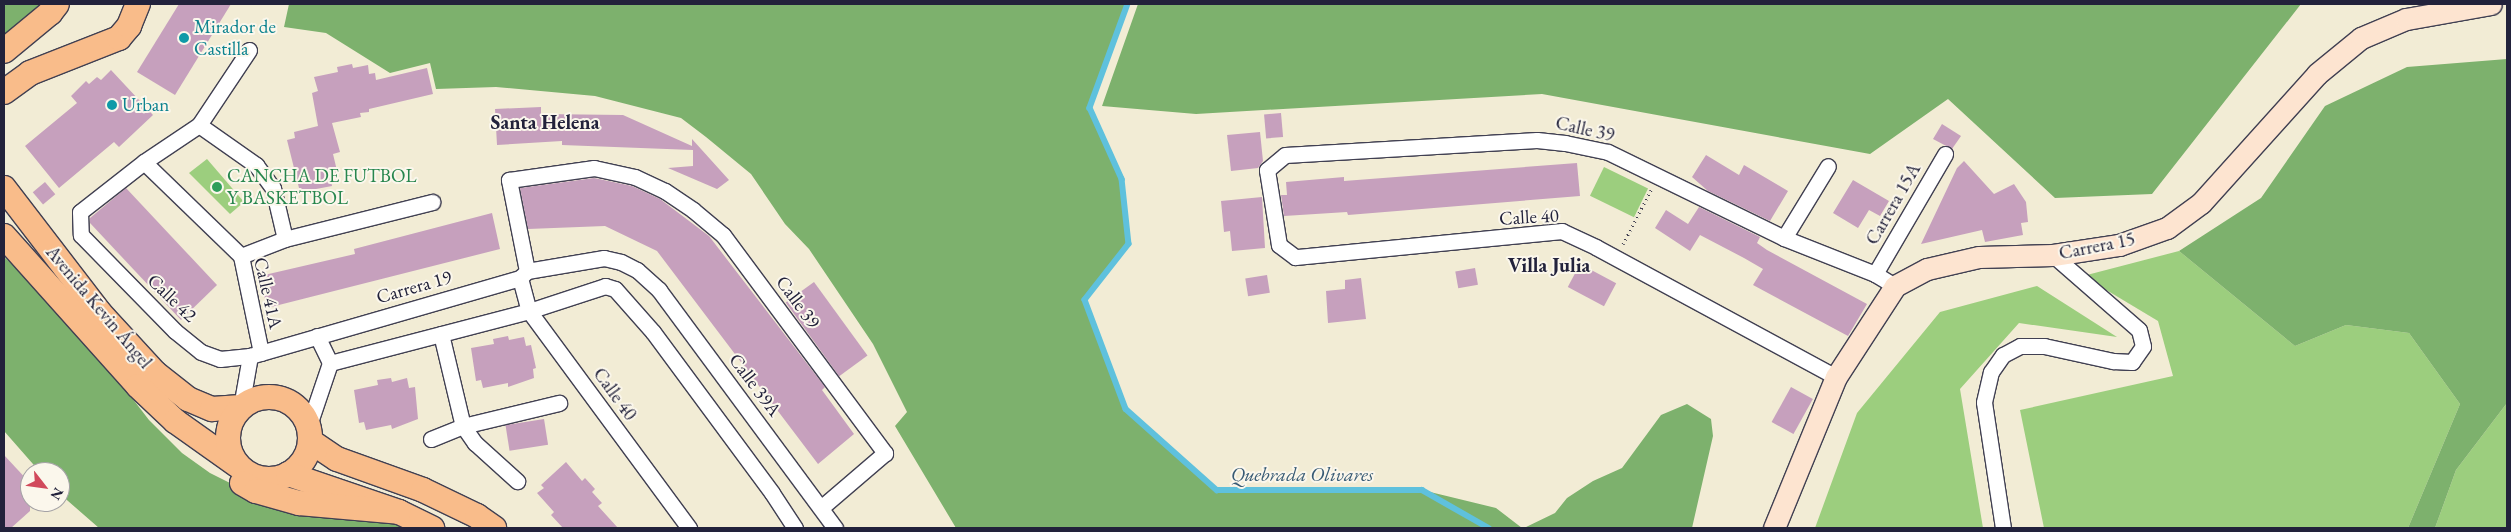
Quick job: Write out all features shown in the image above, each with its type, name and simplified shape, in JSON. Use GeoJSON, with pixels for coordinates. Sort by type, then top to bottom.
{"type":"FeatureCollection","features":[{"type":"Feature","properties":{"kind":"main road"},"geometry":{"type":"LineString","coordinates":[[4,52],[50,14],[56,4]]}},
{"type":"Feature","properties":{"kind":"main road"},"geometry":{"type":"LineString","coordinates":[[4,92],[30,73],[119,38],[129,26],[138,4]]}},
{"type":"Feature","properties":{"kind":"main road","name":"Carrera 15"},"geometry":{"type":"LineString","coordinates":[[1774,528],[1836,377],[1895,286],[1927,269],[1979,257],[2052,255],[2119,245],[2167,228],[2201,203],[2317,74],[2361,38],[2406,19],[2491,4]]}},
{"type":"Feature","properties":{"kind":"main road","name":"Avenida Kevin Ángel"},"geometry":{"type":"LineString","coordinates":[[4,188],[100,313],[155,373],[188,399],[212,409],[241,407]]}},
{"type":"Feature","properties":{"kind":"main road","name":"Avenida Kevin Ángel"},"geometry":{"type":"LineString","coordinates":[[4,236],[138,386],[175,421],[237,465]]}},
{"type":"Feature","properties":{"kind":"main road"},"geometry":{"type":"LineString","coordinates":[[432,528],[399,512],[288,474],[261,478],[237,465],[228,440],[229,426],[241,407],[257,399],[283,400],[295,406],[309,435],[337,459],[423,490],[477,516],[494,528]]}},
{"type":"Feature","properties":{"kind":"main road"},"geometry":{"type":"LineString","coordinates":[[175,421],[191,446],[218,470],[256,491],[299,503],[399,512]]}},
{"type":"Feature","properties":{"kind":"main road"},"geometry":{"type":"LineString","coordinates":[[288,474],[306,455],[309,435]]}},
{"type":"Feature","properties":{"kind":"street"},"geometry":{"type":"LineString","coordinates":[[144,162],[199,125],[249,50]]}},
{"type":"Feature","properties":{"kind":"street"},"geometry":{"type":"LineString","coordinates":[[199,125],[256,165],[273,188],[285,239]]}},
{"type":"Feature","properties":{"kind":"street","name":"Calle 39"},"geometry":{"type":"LineString","coordinates":[[1271,163],[1285,155],[1537,140],[1608,152],[1784,238],[1875,274],[1895,286]]}},
{"type":"Feature","properties":{"kind":"street","name":"Carrera 15A"},"geometry":{"type":"LineString","coordinates":[[1875,274],[1945,154]]}},
{"type":"Feature","properties":{"kind":"street","name":"Calle 42"},"geometry":{"type":"LineString","coordinates":[[144,162],[80,212],[81,235],[175,331],[201,352],[220,359],[256,355]]}},
{"type":"Feature","properties":{"kind":"street","name":"Calle 41A"},"geometry":{"type":"LineString","coordinates":[[144,162],[241,256],[256,355]]}},
{"type":"Feature","properties":{"kind":"street","name":"Calle 40"},"geometry":{"type":"LineString","coordinates":[[1271,163],[1267,170],[1279,245],[1295,257],[1331,256],[1562,232],[1617,258],[1836,377]]}},
{"type":"Feature","properties":{"kind":"street"},"geometry":{"type":"LineString","coordinates":[[1784,238],[1828,166]]}},
{"type":"Feature","properties":{"kind":"street","name":"Calle 39"},"geometry":{"type":"LineString","coordinates":[[509,180],[594,168],[635,177],[665,190],[723,234],[886,453],[822,507]]}},
{"type":"Feature","properties":{"kind":"street","name":"Calle 40"},"geometry":{"type":"LineString","coordinates":[[509,180],[530,311],[689,528]]}},
{"type":"Feature","properties":{"kind":"street"},"geometry":{"type":"LineString","coordinates":[[241,256],[285,239],[432,202]]}},
{"type":"Feature","properties":{"kind":"street"},"geometry":{"type":"LineString","coordinates":[[2003,528],[1984,402],[1991,372],[2003,355],[2020,346],[2044,346],[2113,361],[2132,362],[2143,346],[2139,330],[2052,255]]}},
{"type":"Feature","properties":{"kind":"street","name":"Carrera 19"},"geometry":{"type":"LineString","coordinates":[[256,355],[523,274],[604,258],[637,270]]}},
{"type":"Feature","properties":{"kind":"street","name":"Calle 39A"},"geometry":{"type":"LineString","coordinates":[[637,270],[658,290],[836,528]]}},
{"type":"Feature","properties":{"kind":"street"},"geometry":{"type":"LineString","coordinates":[[330,363],[530,311],[605,286],[625,297],[767,485],[795,528]]}},
{"type":"Feature","properties":{"kind":"street"},"geometry":{"type":"LineString","coordinates":[[441,334],[463,426],[475,443],[517,481]]}},
{"type":"Feature","properties":{"kind":"street"},"geometry":{"type":"LineString","coordinates":[[309,435],[330,363],[316,336]]}},
{"type":"Feature","properties":{"kind":"street"},"geometry":{"type":"LineString","coordinates":[[241,407],[256,355]]}},
{"type":"Feature","properties":{"kind":"street"},"geometry":{"type":"LineString","coordinates":[[431,439],[463,426],[559,403]]}},
{"type":"Feature","properties":{"kind":"path"},"geometry":{"type":"LineString","coordinates":[[1617,258],[1658,176]]}},
{"type":"Feature","properties":{"kind":"green space"},"geometry":{"type":"Polygon","coordinates":[[[7,4],[42,4],[32,17],[4,42],[4,6],[7,4]]]}},
{"type":"Feature","properties":{"kind":"green space"},"geometry":{"type":"Polygon","coordinates":[[[289,4],[1128,4],[1090,108],[1122,179],[1129,244],[1085,300],[1126,409],[1217,490],[1422,490],[1496,508],[1522,528],[956,528],[895,426],[907,412],[873,344],[809,249],[785,224],[751,174],[706,137],[681,118],[595,96],[496,87],[436,89],[430,63],[390,73],[326,33],[284,27],[289,4]]]}},
{"type":"Feature","properties":{"kind":"green space"},"geometry":{"type":"Polygon","coordinates":[[[1138,4],[2301,4],[2152,194],[2055,198],[1948,99],[1870,154],[1542,94],[1196,114],[1102,106],[1138,4]]]}},
{"type":"Feature","properties":{"kind":"green space"},"geometry":{"type":"Polygon","coordinates":[[[2507,59],[2507,403],[2456,470],[2435,528],[2408,528],[2460,404],[2409,333],[2346,325],[2295,346],[2179,251],[2261,198],[2325,106],[2407,67],[2507,59]]]}},
{"type":"Feature","properties":{"kind":"green space","name":"CANCHA DE FUTBOL Y BASKETBOL"},"geometry":{"type":"Polygon","coordinates":[[[207,159],[244,202],[230,214],[189,173],[207,159]]]}},
{"type":"Feature","properties":{"kind":"green space"},"geometry":{"type":"Polygon","coordinates":[[[1604,167],[1648,188],[1634,217],[1590,196],[1604,167]]]}},
{"type":"Feature","properties":{"kind":"green space"},"geometry":{"type":"Polygon","coordinates":[[[2179,251],[2295,346],[2346,325],[2409,333],[2460,404],[2408,528],[2044,528],[2020,410],[2173,376],[2158,321],[2083,276],[2179,251]]]}},
{"type":"Feature","properties":{"kind":"green space"},"geometry":{"type":"Polygon","coordinates":[[[4,257],[39,288],[98,354],[149,420],[182,453],[210,473],[236,486],[391,519],[407,528],[99,528],[70,503],[70,462],[31,462],[4,431],[4,257]]]}},
{"type":"Feature","properties":{"kind":"green space"},"geometry":{"type":"Polygon","coordinates":[[[2037,286],[2117,337],[2019,323],[1960,389],[1983,528],[1815,528],[1857,413],[1940,312],[2037,286]]]}},
{"type":"Feature","properties":{"kind":"green space"},"geometry":{"type":"Polygon","coordinates":[[[2507,403],[2507,528],[2435,528],[2456,470],[2507,403]]]}},
{"type":"Feature","properties":{"kind":"green space"},"geometry":{"type":"Polygon","coordinates":[[[1687,404],[1711,419],[1713,436],[1692,528],[1524,528],[1555,513],[1567,498],[1593,481],[1622,468],[1661,415],[1687,404]]]}},
{"type":"Feature","properties":{"kind":"building","name":"Mirador de Castilla"},"geometry":{"type":"Polygon","coordinates":[[[179,4],[231,4],[175,95],[137,72],[179,4]]]}},
{"type":"Feature","properties":{"kind":"building"},"geometry":{"type":"Polygon","coordinates":[[[352,64],[353,68],[368,65],[369,74],[375,73],[376,80],[427,68],[433,94],[369,109],[369,112],[360,113],[361,117],[332,123],[340,152],[333,154],[339,179],[331,181],[332,186],[300,192],[287,140],[295,138],[294,132],[318,126],[312,93],[318,91],[314,77],[338,72],[337,67],[352,64]]]}},
{"type":"Feature","properties":{"kind":"building"},"geometry":{"type":"Polygon","coordinates":[[[111,70],[153,115],[119,147],[114,142],[59,188],[25,146],[77,103],[71,96],[86,81],[89,84],[97,77],[101,80],[111,70]]]}},
{"type":"Feature","properties":{"kind":"building"},"geometry":{"type":"Polygon","coordinates":[[[541,107],[541,114],[623,115],[692,146],[692,139],[729,180],[717,189],[668,168],[693,166],[693,150],[562,145],[562,141],[497,145],[495,109],[541,107]]]}},
{"type":"Feature","properties":{"kind":"building"},"geometry":{"type":"Polygon","coordinates":[[[1281,113],[1283,137],[1266,138],[1264,114],[1281,113]]]}},
{"type":"Feature","properties":{"kind":"building"},"geometry":{"type":"Polygon","coordinates":[[[1942,124],[1961,136],[1952,149],[1933,139],[1942,124]]]}},
{"type":"Feature","properties":{"kind":"building"},"geometry":{"type":"Polygon","coordinates":[[[1260,132],[1263,161],[1258,168],[1231,171],[1227,135],[1260,132]]]}},
{"type":"Feature","properties":{"kind":"building"},"geometry":{"type":"Polygon","coordinates":[[[1706,155],[1739,175],[1744,165],[1788,191],[1770,221],[1708,191],[1692,177],[1706,155]]]}},
{"type":"Feature","properties":{"kind":"building"},"geometry":{"type":"Polygon","coordinates":[[[1964,161],[1994,194],[2014,184],[2026,202],[2028,222],[2021,223],[2023,235],[1985,242],[1982,230],[1921,244],[1957,168],[1964,161]]]}},
{"type":"Feature","properties":{"kind":"building"},"geometry":{"type":"Polygon","coordinates":[[[1577,163],[1580,196],[1348,215],[1347,212],[1284,216],[1281,195],[1287,195],[1286,182],[1344,177],[1344,181],[1577,163]]]}},
{"type":"Feature","properties":{"kind":"building"},"geometry":{"type":"Polygon","coordinates":[[[594,178],[632,186],[660,199],[709,236],[825,387],[822,390],[854,434],[818,464],[657,251],[605,226],[528,229],[520,188],[594,178]]]}},
{"type":"Feature","properties":{"kind":"building"},"geometry":{"type":"Polygon","coordinates":[[[1853,180],[1889,201],[1880,216],[1869,210],[1858,228],[1833,213],[1853,180]]]}},
{"type":"Feature","properties":{"kind":"building"},"geometry":{"type":"Polygon","coordinates":[[[45,182],[55,194],[43,205],[33,192],[45,182]]]}},
{"type":"Feature","properties":{"kind":"building"},"geometry":{"type":"Polygon","coordinates":[[[126,188],[217,285],[181,320],[90,223],[90,218],[126,188]]]}},
{"type":"Feature","properties":{"kind":"building"},"geometry":{"type":"Polygon","coordinates":[[[1262,197],[1265,248],[1232,251],[1230,231],[1224,232],[1221,201],[1262,197]]]}},
{"type":"Feature","properties":{"kind":"building"},"geometry":{"type":"Polygon","coordinates":[[[1699,207],[1760,237],[1757,243],[1767,250],[1867,304],[1848,336],[1753,285],[1763,269],[1744,258],[1700,235],[1690,251],[1655,228],[1666,210],[1688,224],[1699,207]]]}},
{"type":"Feature","properties":{"kind":"building"},"geometry":{"type":"Polygon","coordinates":[[[492,213],[500,249],[267,308],[260,276],[355,254],[354,249],[492,213]]]}},
{"type":"Feature","properties":{"kind":"building"},"geometry":{"type":"Polygon","coordinates":[[[1580,264],[1616,283],[1604,306],[1568,287],[1580,264]]]}},
{"type":"Feature","properties":{"kind":"building"},"geometry":{"type":"Polygon","coordinates":[[[1475,268],[1478,285],[1458,288],[1455,271],[1475,268]]]}},
{"type":"Feature","properties":{"kind":"building"},"geometry":{"type":"Polygon","coordinates":[[[1267,275],[1270,293],[1248,296],[1245,278],[1267,275]]]}},
{"type":"Feature","properties":{"kind":"building"},"geometry":{"type":"Polygon","coordinates":[[[1361,278],[1366,319],[1328,323],[1326,291],[1345,289],[1345,280],[1361,278]]]}},
{"type":"Feature","properties":{"kind":"building"},"geometry":{"type":"Polygon","coordinates":[[[814,282],[867,356],[839,376],[786,303],[814,282]]]}},
{"type":"Feature","properties":{"kind":"building"},"geometry":{"type":"Polygon","coordinates":[[[508,336],[509,340],[524,337],[526,346],[531,345],[536,368],[533,369],[534,378],[508,387],[508,383],[483,388],[481,380],[476,381],[471,348],[494,344],[493,339],[508,336]]]}},
{"type":"Feature","properties":{"kind":"building"},"geometry":{"type":"Polygon","coordinates":[[[391,378],[392,382],[407,378],[409,388],[415,387],[418,419],[392,429],[391,425],[366,430],[364,422],[359,423],[354,390],[378,385],[377,380],[391,378]]]}},
{"type":"Feature","properties":{"kind":"building"},"geometry":{"type":"Polygon","coordinates":[[[1791,387],[1813,399],[1793,434],[1772,422],[1791,387]]]}},
{"type":"Feature","properties":{"kind":"building"},"geometry":{"type":"Polygon","coordinates":[[[544,419],[548,445],[510,451],[505,425],[544,419]]]}},
{"type":"Feature","properties":{"kind":"building"},"geometry":{"type":"Polygon","coordinates":[[[4,455],[20,472],[20,512],[29,512],[11,528],[4,528],[4,455]]]}},
{"type":"Feature","properties":{"kind":"building"},"geometry":{"type":"Polygon","coordinates":[[[566,462],[582,481],[585,478],[595,489],[592,492],[602,503],[598,506],[618,528],[563,528],[551,515],[554,512],[537,493],[544,488],[541,485],[566,462]]]}},
{"type":"Feature","properties":{"kind":"waterway","name":"Quebrada Olivares"},"geometry":{"type":"LineString","coordinates":[[1128,4],[1090,108],[1122,179],[1129,244],[1085,300],[1126,409],[1217,490],[1422,490],[1489,528]]}},
{"type":"Feature","properties":{"kind":"place","name":"Mirador de Castilla"},"geometry":{"type":"Point","coordinates":[184,38]}},
{"type":"Feature","properties":{"kind":"place","name":"Urban"},"geometry":{"type":"Point","coordinates":[112,105]}},
{"type":"Feature","properties":{"kind":"place","name":"CANCHA DE FUTBOL Y BASKETBOL"},"geometry":{"type":"Point","coordinates":[217,187]}},
{"type":"Feature","properties":{"kind":"district","name":"Santa Helena"},"geometry":{"type":"Point","coordinates":[545,122]}},
{"type":"Feature","properties":{"kind":"district","name":"Villa Julia"},"geometry":{"type":"Point","coordinates":[1549,265]}}]}
